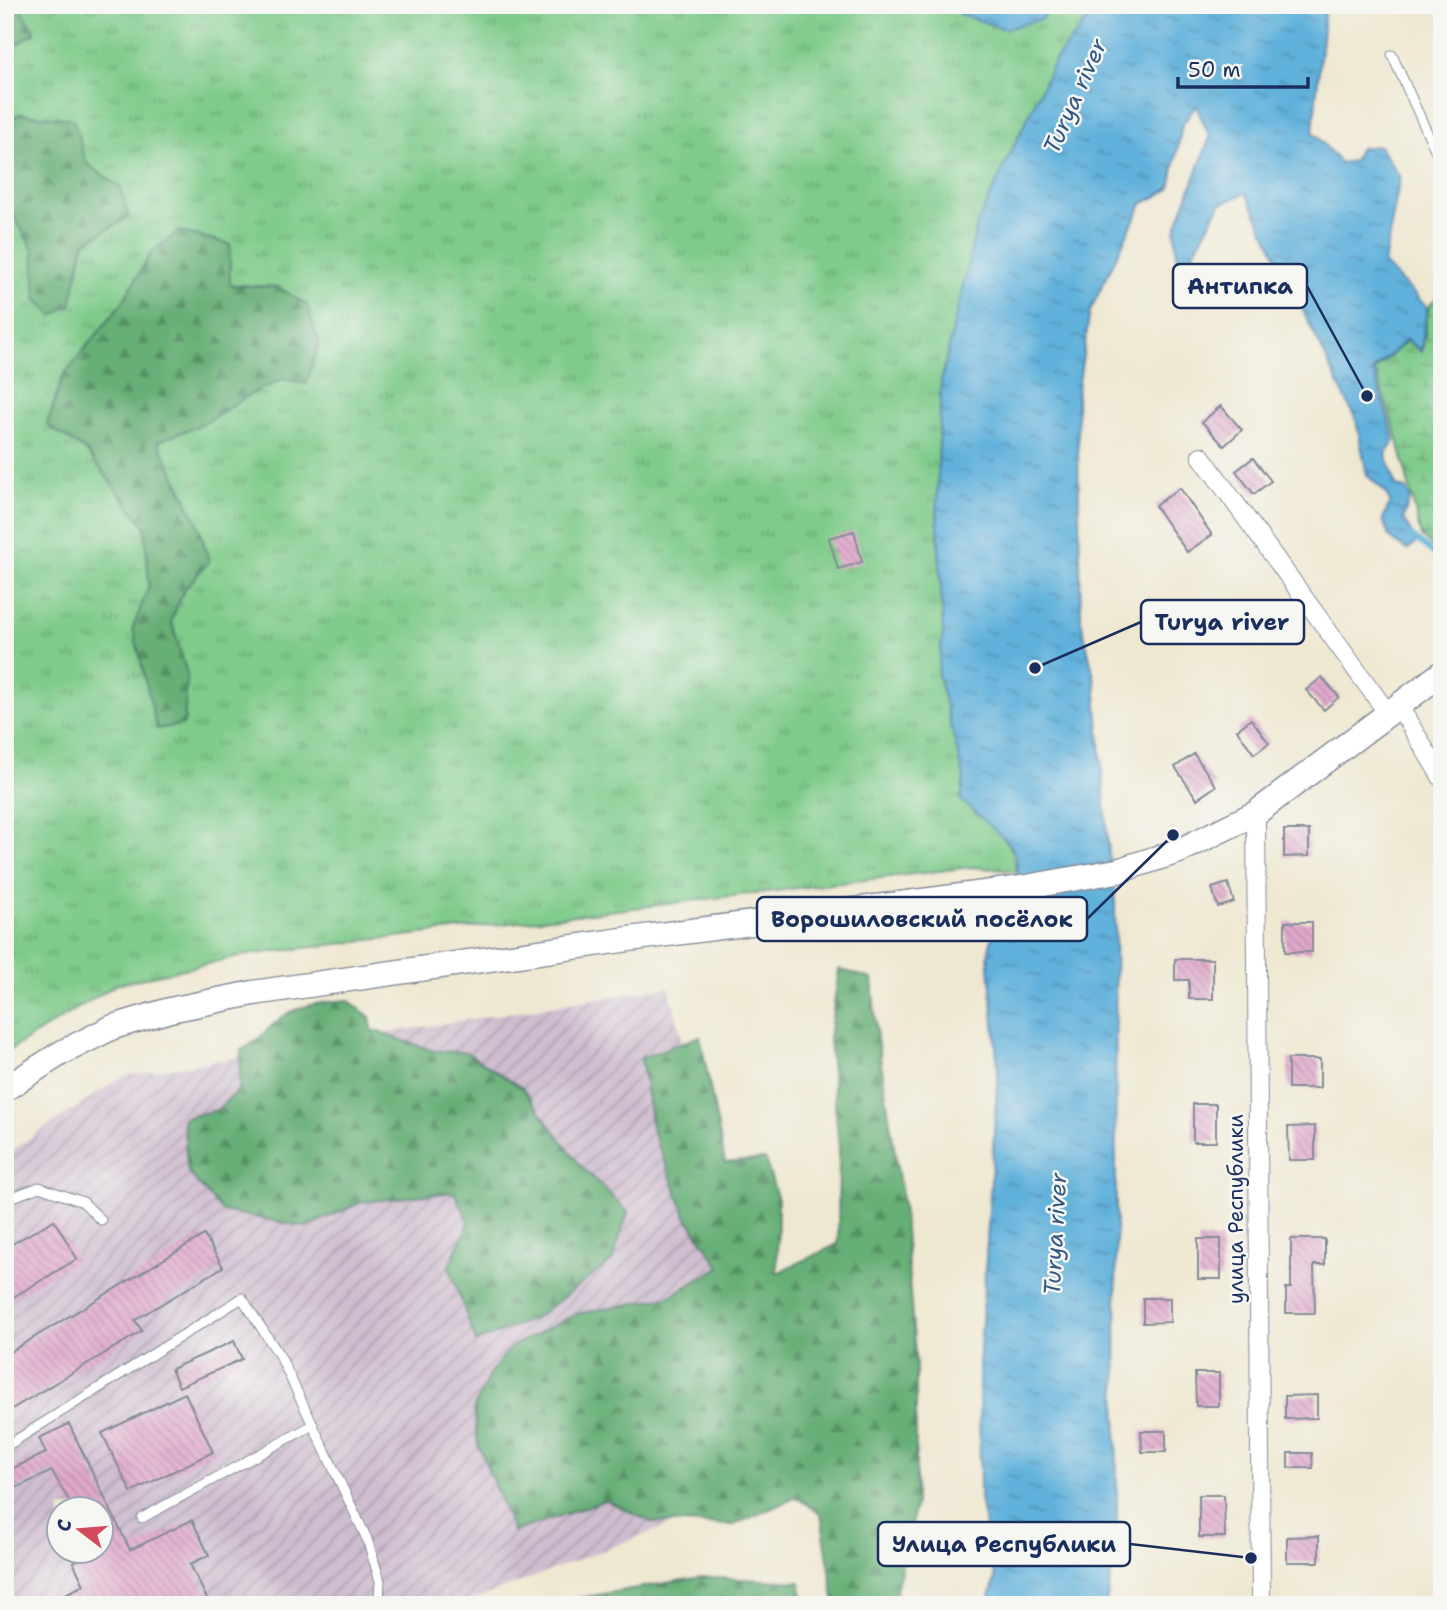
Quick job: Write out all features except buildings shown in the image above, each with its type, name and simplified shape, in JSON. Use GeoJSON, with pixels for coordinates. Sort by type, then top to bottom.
{"type":"FeatureCollection","features":[{"type":"Feature","properties":{"kind":"main road"},"geometry":{"type":"LineString","coordinates":[[5,1089],[61,1053],[113,1027],[170,1010],[253,993],[629,939],[1015,889],[1116,871],[1179,851],[1256,813],[1442,673]]}},
{"type":"Feature","properties":{"kind":"street"},"geometry":{"type":"LineString","coordinates":[[1201,456],[1395,711],[1442,778]]}},
{"type":"Feature","properties":{"kind":"street","name":"улица Республики"},"geometry":{"type":"LineString","coordinates":[[1256,813],[1261,1605]]}},
{"type":"Feature","properties":{"kind":"lane"},"geometry":{"type":"LineString","coordinates":[[1392,55],[1442,165]]}},
{"type":"Feature","properties":{"kind":"lane"},"geometry":{"type":"LineString","coordinates":[[5,1200],[39,1187],[83,1202],[101,1220]]}},
{"type":"Feature","properties":{"kind":"lane"},"geometry":{"type":"LineString","coordinates":[[5,1447],[242,1297],[281,1358],[367,1539],[380,1581],[379,1600],[374,1605]]}},
{"type":"Feature","properties":{"kind":"lane"},"geometry":{"type":"LineString","coordinates":[[142,1518],[313,1425]]}},
{"type":"Feature","properties":{"kind":"lane"},"geometry":{"type":"LineString","coordinates":[[1396,1605],[1442,1602]]}},
{"type":"Feature","properties":{"kind":"shaded area"},"geometry":{"type":"Polygon","coordinates":[[[669,987],[792,1478],[460,1605],[5,1605],[5,1155],[123,1076],[669,987]]]}},
{"type":"Feature","properties":{"kind":"green space"},"geometry":{"type":"Polygon","coordinates":[[[5,5],[18,5],[35,33],[5,51],[5,5]]]}},
{"type":"Feature","properties":{"kind":"green space"},"geometry":{"type":"Polygon","coordinates":[[[18,5],[961,5],[960,14],[1042,19],[1051,5],[1100,5],[1055,60],[977,224],[941,383],[937,505],[943,632],[938,674],[964,778],[961,800],[1005,839],[1015,859],[1016,871],[971,867],[246,955],[117,984],[5,1053],[5,201],[34,250],[36,299],[71,305],[84,243],[120,187],[87,164],[72,119],[20,114],[5,121],[5,51],[35,33],[18,5]],[[151,253],[122,303],[63,376],[47,425],[86,451],[145,526],[149,586],[133,628],[157,729],[184,724],[187,674],[171,620],[184,590],[209,561],[198,524],[158,441],[203,424],[249,395],[283,379],[319,343],[307,306],[278,287],[230,285],[151,253]]]}},
{"type":"Feature","properties":{"kind":"green space"},"geometry":{"type":"Polygon","coordinates":[[[20,114],[73,119],[87,164],[120,187],[129,217],[84,243],[71,305],[53,316],[36,299],[33,250],[5,201],[5,121],[20,114]]]}},
{"type":"Feature","properties":{"kind":"green space"},"geometry":{"type":"Polygon","coordinates":[[[179,231],[230,244],[230,285],[278,287],[307,305],[319,343],[306,384],[283,379],[249,395],[203,424],[158,441],[198,524],[209,561],[184,590],[171,620],[187,674],[184,724],[157,729],[133,628],[149,586],[145,526],[86,451],[47,425],[63,376],[122,303],[151,253],[179,231]]]}},
{"type":"Feature","properties":{"kind":"green space"},"geometry":{"type":"Polygon","coordinates":[[[1442,292],[1442,555],[1421,536],[1398,440],[1375,370],[1407,341],[1422,353],[1429,306],[1442,292]]]}},
{"type":"Feature","properties":{"kind":"green space"},"geometry":{"type":"Polygon","coordinates":[[[839,969],[872,979],[877,1038],[903,1205],[916,1366],[916,1503],[893,1605],[835,1605],[821,1514],[797,1497],[734,1525],[651,1522],[606,1500],[513,1532],[478,1444],[474,1408],[489,1375],[511,1347],[576,1314],[668,1297],[720,1267],[687,1218],[653,1132],[641,1058],[700,1036],[725,1163],[765,1159],[778,1200],[777,1273],[838,1244],[839,1148],[829,1039],[839,969]]]}},
{"type":"Feature","properties":{"kind":"green space"},"geometry":{"type":"Polygon","coordinates":[[[348,1000],[370,1017],[372,1030],[434,1051],[466,1052],[522,1088],[581,1166],[628,1212],[612,1261],[535,1318],[476,1342],[449,1266],[469,1221],[454,1192],[362,1202],[306,1227],[222,1211],[188,1172],[183,1118],[217,1110],[239,1089],[241,1050],[253,1043],[278,1020],[306,1006],[348,1000]]]}},
{"type":"Feature","properties":{"kind":"green space"},"geometry":{"type":"Polygon","coordinates":[[[701,1577],[800,1582],[805,1605],[539,1605],[701,1577]]]}},
{"type":"Feature","properties":{"kind":"water"},"geometry":{"type":"Polygon","coordinates":[[[961,5],[1051,5],[1042,19],[1005,29],[960,14],[961,5]]]}},
{"type":"Feature","properties":{"kind":"water"},"geometry":{"type":"Polygon","coordinates":[[[1100,5],[1325,5],[1313,132],[1340,163],[1353,161],[1360,148],[1379,146],[1400,177],[1384,264],[1427,307],[1421,352],[1407,339],[1373,370],[1395,441],[1386,453],[1396,486],[1406,489],[1410,498],[1403,519],[1417,542],[1407,550],[1389,537],[1383,519],[1390,503],[1386,493],[1367,475],[1356,420],[1246,193],[1220,204],[1179,281],[1175,230],[1210,137],[1196,106],[1182,125],[1170,189],[1142,204],[1090,311],[1077,394],[1081,620],[1095,681],[1109,854],[1115,891],[1117,1542],[1106,1605],[988,1605],[995,1577],[980,1499],[979,1367],[998,1069],[988,955],[995,922],[1019,901],[1016,854],[1008,842],[961,800],[964,777],[938,674],[943,632],[937,505],[941,382],[977,224],[1055,60],[1100,5]]]}},
{"type":"Feature","properties":{"kind":"waterway"},"geometry":{"type":"LineString","coordinates":[[1410,534],[1442,561]]}},
{"type":"Feature","properties":{"kind":"place","name":"Антипка"},"geometry":{"type":"Point","coordinates":[1367,396]}},
{"type":"Feature","properties":{"kind":"place","name":"Turya river"},"geometry":{"type":"Point","coordinates":[1035,668]}},
{"type":"Feature","properties":{"kind":"place","name":"Ворошиловский посёлок"},"geometry":{"type":"Point","coordinates":[1173,835]}},
{"type":"Feature","properties":{"kind":"place","name":"Улица Республики"},"geometry":{"type":"Point","coordinates":[1251,1558]}}]}
